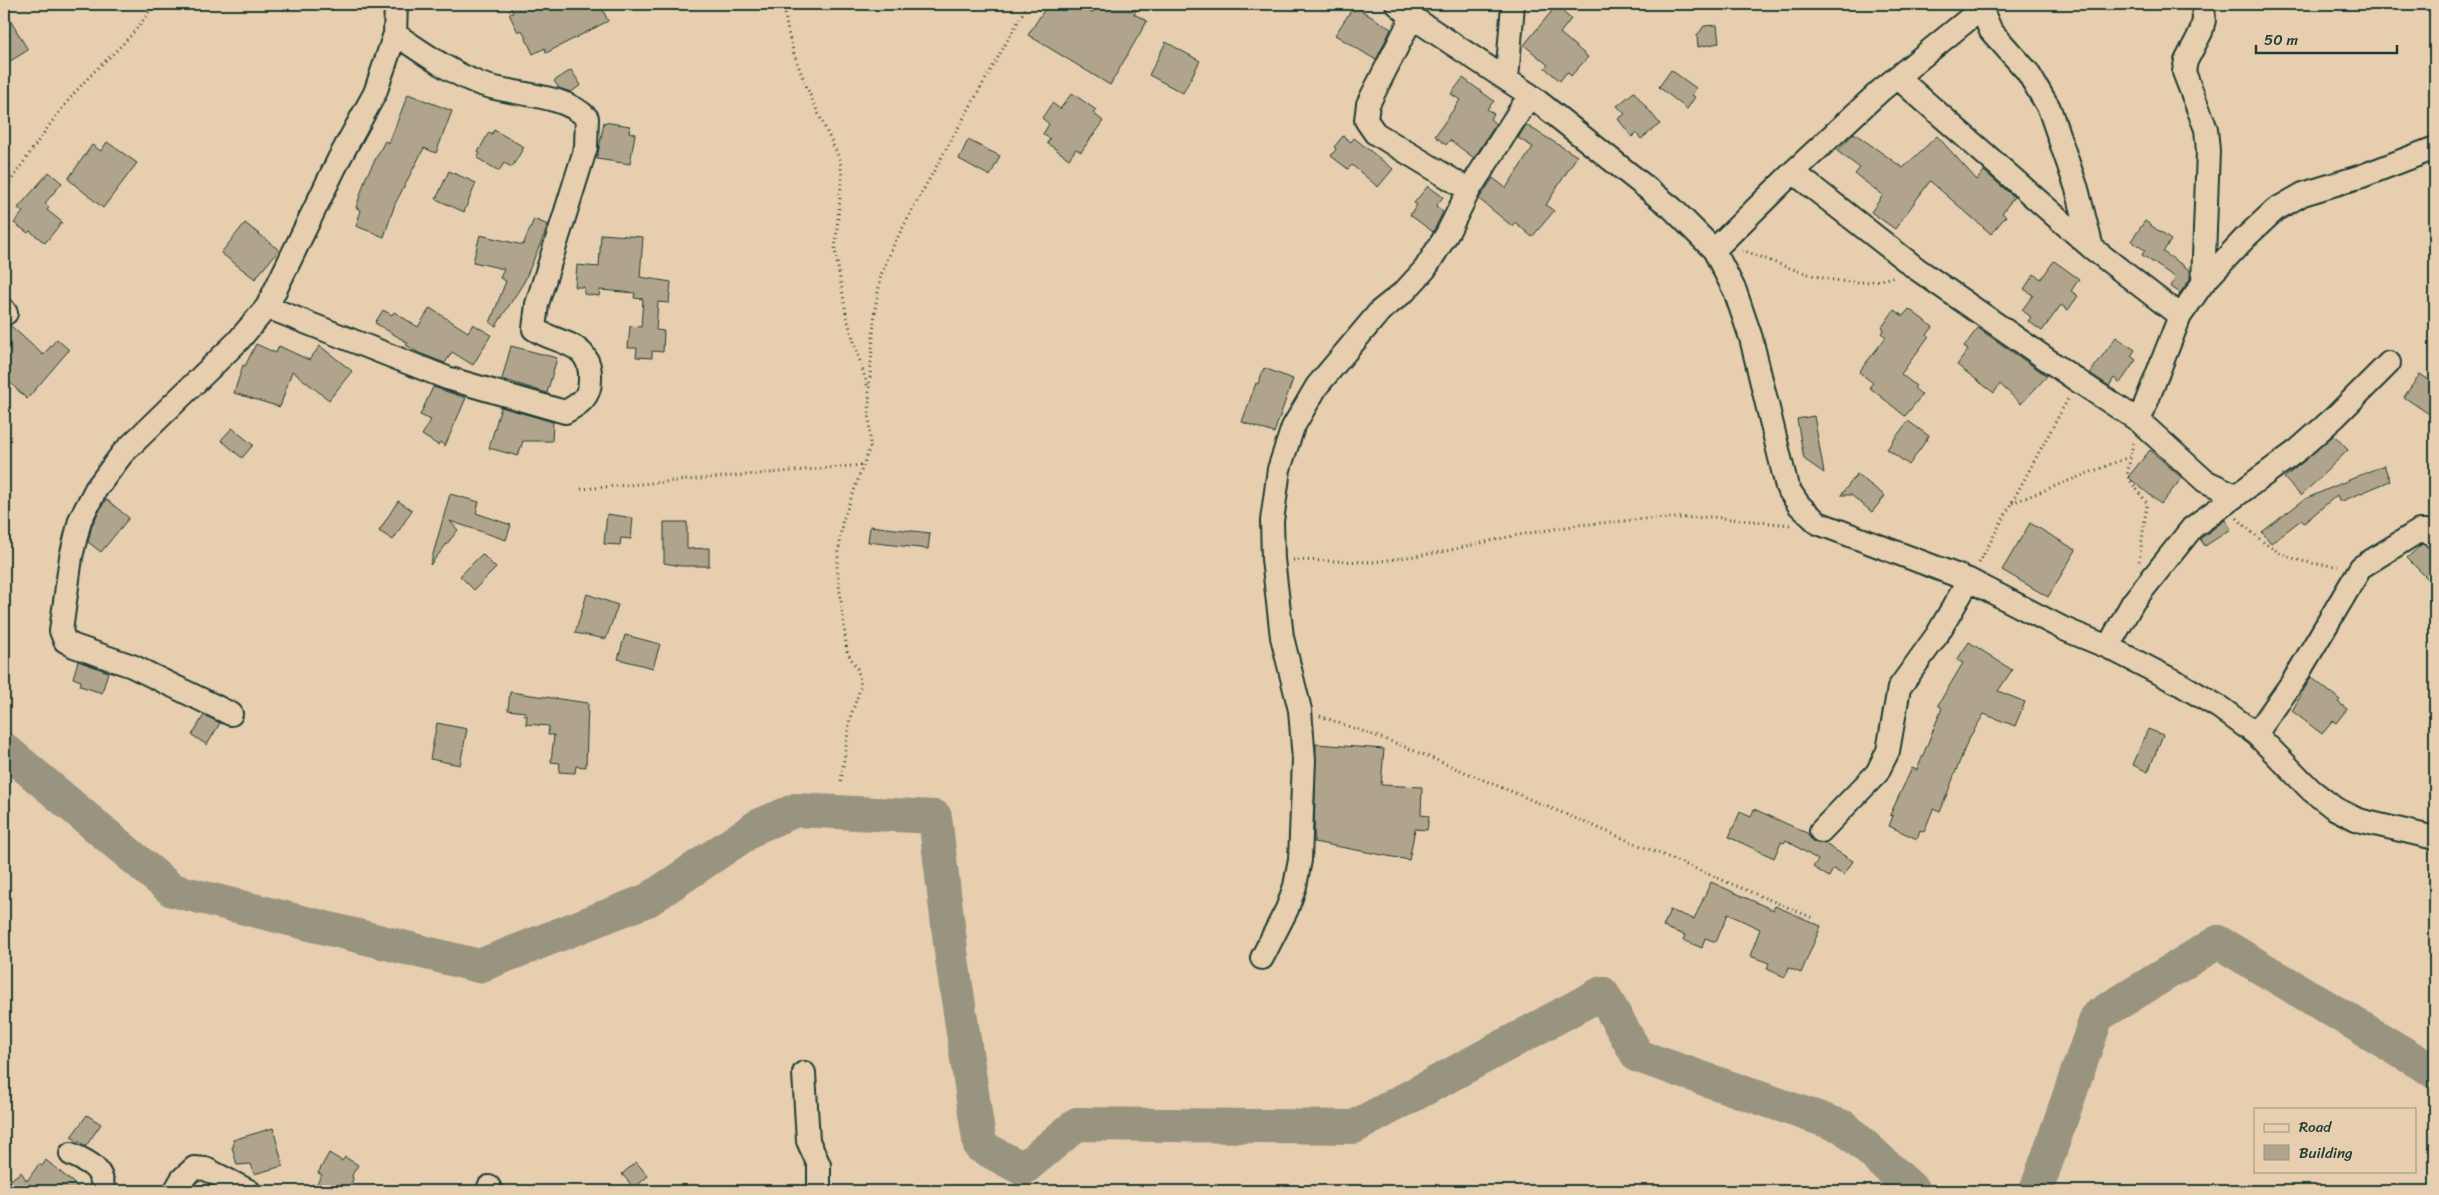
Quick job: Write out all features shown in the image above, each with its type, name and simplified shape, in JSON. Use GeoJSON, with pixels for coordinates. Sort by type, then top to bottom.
{"type":"FeatureCollection","features":[{"type":"Feature","properties":{"kind":"street"},"geometry":{"type":"LineString","coordinates":[[231,714],[132,666],[74,646],[65,641],[61,631],[72,557],[80,520],[96,489],[122,454],[238,341],[267,307],[339,159],[376,92],[395,34],[396,4]]}},
{"type":"Feature","properties":{"kind":"street"},"geometry":{"type":"LineString","coordinates":[[1507,79],[1513,4]]}},
{"type":"Feature","properties":{"kind":"street"},"geometry":{"type":"LineString","coordinates":[[2202,4],[2204,20],[2201,32],[2186,60],[2184,72],[2206,129],[2208,150],[2204,283]]}},
{"type":"Feature","properties":{"kind":"street"},"geometry":{"type":"LineString","coordinates":[[1718,246],[1793,172],[1897,77],[1980,7],[1991,31],[2027,71],[2049,108],[2077,189],[2092,248]]}},
{"type":"Feature","properties":{"kind":"street"},"geometry":{"type":"LineString","coordinates":[[1469,190],[1375,133],[1366,120],[1368,104],[1405,10],[1530,95],[1718,246],[1750,338],[1787,487],[1799,505],[1818,523],[1969,580],[2064,629],[2108,647],[2180,684],[2219,707],[2256,734],[2311,790],[2334,808],[2358,820],[2435,838]]}},
{"type":"Feature","properties":{"kind":"street"},"geometry":{"type":"LineString","coordinates":[[267,307],[447,378],[565,412],[579,405],[590,391],[591,370],[584,354],[566,343],[534,329],[537,304],[586,147],[587,118],[580,111],[566,104],[479,84],[442,65],[395,34]]}},
{"type":"Feature","properties":{"kind":"street"},"geometry":{"type":"LineString","coordinates":[[1897,77],[2092,248],[2180,316]]}},
{"type":"Feature","properties":{"kind":"street"},"geometry":{"type":"LineString","coordinates":[[1262,958],[1290,902],[1295,886],[1300,860],[1304,760],[1300,710],[1282,636],[1273,558],[1272,521],[1279,469],[1293,427],[1317,386],[1346,348],[1380,311],[1405,291],[1425,269],[1448,234],[1469,190],[1530,95]]}},
{"type":"Feature","properties":{"kind":"street"},"geometry":{"type":"LineString","coordinates":[[2138,421],[2180,316],[2204,283],[2247,236],[2275,210],[2303,194],[2362,176],[2435,148]]}},
{"type":"Feature","properties":{"kind":"street"},"geometry":{"type":"LineString","coordinates":[[1793,172],[1917,269],[2138,421],[2229,500]]}},
{"type":"Feature","properties":{"kind":"street"},"geometry":{"type":"LineString","coordinates":[[2108,647],[2133,602],[2192,528],[2298,450],[2335,417],[2389,363]]}},
{"type":"Feature","properties":{"kind":"street"},"geometry":{"type":"LineString","coordinates":[[2256,734],[2294,680],[2361,567],[2419,531],[2426,531],[2435,537]]}},
{"type":"Feature","properties":{"kind":"street"},"geometry":{"type":"LineString","coordinates":[[1821,832],[1877,773],[1888,751],[1899,688],[1937,635],[1969,580]]}},
{"type":"Feature","properties":{"kind":"street"},"geometry":{"type":"LineString","coordinates":[[804,1073],[808,1141],[820,1165],[819,1191]]}},
{"type":"Feature","properties":{"kind":"street"},"geometry":{"type":"LineString","coordinates":[[71,1154],[96,1167],[103,1180],[103,1191]]}},
{"type":"Feature","properties":{"kind":"street"},"geometry":{"type":"LineString","coordinates":[[175,1191],[182,1179],[194,1168],[206,1169],[249,1191]]}},
{"type":"Feature","properties":{"kind":"path"},"geometry":{"type":"LineString","coordinates":[[4,191],[37,142],[76,93],[146,18],[152,4]]}},
{"type":"Feature","properties":{"kind":"path"},"geometry":{"type":"LineString","coordinates":[[785,4],[784,19],[791,43],[840,160],[842,176],[835,250],[847,318],[869,390]]}},
{"type":"Feature","properties":{"kind":"path"},"geometry":{"type":"LineString","coordinates":[[841,781],[850,718],[861,686],[861,679],[847,652],[837,566],[842,523],[870,447],[869,390],[875,309],[881,275],[894,244],[1028,4]]}},
{"type":"Feature","properties":{"kind":"path"},"geometry":{"type":"LineString","coordinates":[[1718,246],[1811,276],[1846,282],[1864,284],[1917,269]]}},
{"type":"Feature","properties":{"kind":"path"},"geometry":{"type":"LineString","coordinates":[[1969,580],[2078,381]]}},
{"type":"Feature","properties":{"kind":"path"},"geometry":{"type":"LineString","coordinates":[[2133,602],[2147,503],[2128,476],[2138,421]]}},
{"type":"Feature","properties":{"kind":"path"},"geometry":{"type":"LineString","coordinates":[[2012,503],[2130,457]]}},
{"type":"Feature","properties":{"kind":"path"},"geometry":{"type":"LineString","coordinates":[[581,489],[863,465]]}},
{"type":"Feature","properties":{"kind":"path"},"geometry":{"type":"LineString","coordinates":[[2229,500],[2257,538],[2291,559],[2309,564],[2361,567]]}},
{"type":"Feature","properties":{"kind":"path"},"geometry":{"type":"LineString","coordinates":[[1273,558],[1374,562],[1442,552],[1512,536],[1578,525],[1645,519],[1713,517],[1786,526],[1818,523]]}},
{"type":"Feature","properties":{"kind":"path"},"geometry":{"type":"LineString","coordinates":[[1300,710],[1398,744],[1813,918]]}},
{"type":"Feature","properties":{"kind":"building"},"geometry":{"type":"Polygon","coordinates":[[[509,4],[600,4],[608,21],[546,53],[545,48],[533,54],[522,30],[518,32],[509,14],[513,13],[509,4]]]}},
{"type":"Feature","properties":{"kind":"building"},"geometry":{"type":"Polygon","coordinates":[[[1048,4],[1077,4],[1092,13],[1098,4],[1129,4],[1137,9],[1134,14],[1147,21],[1110,85],[1028,35],[1048,4]]]}},
{"type":"Feature","properties":{"kind":"building"},"geometry":{"type":"Polygon","coordinates":[[[1354,6],[1391,29],[1376,60],[1335,35],[1354,6]]]}},
{"type":"Feature","properties":{"kind":"building"},"geometry":{"type":"Polygon","coordinates":[[[1556,6],[1571,19],[1560,33],[1588,57],[1571,76],[1567,72],[1560,81],[1545,68],[1548,65],[1524,45],[1556,6]]]}},
{"type":"Feature","properties":{"kind":"building"},"geometry":{"type":"Polygon","coordinates":[[[4,10],[28,50],[4,65],[4,10]]]}},
{"type":"Feature","properties":{"kind":"building"},"geometry":{"type":"Polygon","coordinates":[[[1717,25],[1719,43],[1698,47],[1697,36],[1704,26],[1717,25]]]}},
{"type":"Feature","properties":{"kind":"building"},"geometry":{"type":"Polygon","coordinates":[[[1166,42],[1200,61],[1183,93],[1149,75],[1166,42]]]}},
{"type":"Feature","properties":{"kind":"building"},"geometry":{"type":"Polygon","coordinates":[[[571,70],[581,85],[571,92],[559,88],[554,81],[571,70]]]}},
{"type":"Feature","properties":{"kind":"building"},"geometry":{"type":"Polygon","coordinates":[[[1671,70],[1696,88],[1692,95],[1695,97],[1687,109],[1659,87],[1671,70]]]}},
{"type":"Feature","properties":{"kind":"building"},"geometry":{"type":"Polygon","coordinates":[[[1463,78],[1494,101],[1487,109],[1494,114],[1490,119],[1496,124],[1474,158],[1450,140],[1446,145],[1435,136],[1460,100],[1451,94],[1463,78]]]}},
{"type":"Feature","properties":{"kind":"building"},"geometry":{"type":"Polygon","coordinates":[[[1634,92],[1660,124],[1641,139],[1636,133],[1632,137],[1618,119],[1625,114],[1617,106],[1634,92]]]}},
{"type":"Feature","properties":{"kind":"building"},"geometry":{"type":"Polygon","coordinates":[[[1072,93],[1096,110],[1093,113],[1103,121],[1081,152],[1076,149],[1069,159],[1047,143],[1050,139],[1043,134],[1049,124],[1042,118],[1052,103],[1060,109],[1072,93]]]}},
{"type":"Feature","properties":{"kind":"building"},"geometry":{"type":"Polygon","coordinates":[[[408,94],[452,111],[436,153],[424,148],[395,204],[384,237],[356,226],[361,210],[356,208],[366,177],[385,141],[389,143],[408,94]]]}},
{"type":"Feature","properties":{"kind":"building"},"geometry":{"type":"Polygon","coordinates":[[[604,122],[630,126],[629,132],[635,134],[630,164],[597,159],[604,122]]]}},
{"type":"Feature","properties":{"kind":"building"},"geometry":{"type":"Polygon","coordinates":[[[1526,125],[1577,156],[1546,205],[1554,211],[1532,237],[1515,222],[1512,226],[1479,199],[1493,178],[1506,188],[1533,147],[1518,138],[1526,125]]]}},
{"type":"Feature","properties":{"kind":"building"},"geometry":{"type":"Polygon","coordinates":[[[494,130],[524,147],[512,167],[504,163],[499,171],[477,158],[480,153],[478,152],[489,132],[492,134],[494,130]]]}},
{"type":"Feature","properties":{"kind":"building"},"geometry":{"type":"Polygon","coordinates":[[[1854,133],[1903,168],[1937,136],[1977,180],[1984,171],[2014,197],[2002,213],[2006,216],[1991,234],[1930,181],[1895,229],[1871,212],[1883,195],[1855,174],[1860,168],[1837,151],[1854,133]]]}},
{"type":"Feature","properties":{"kind":"building"},"geometry":{"type":"Polygon","coordinates":[[[1343,136],[1351,142],[1354,138],[1393,169],[1378,187],[1352,165],[1348,169],[1331,156],[1336,149],[1334,147],[1343,136]]]}},
{"type":"Feature","properties":{"kind":"building"},"geometry":{"type":"Polygon","coordinates":[[[968,140],[1000,156],[990,176],[959,159],[968,140]]]}},
{"type":"Feature","properties":{"kind":"building"},"geometry":{"type":"Polygon","coordinates":[[[107,142],[137,163],[103,208],[68,179],[92,145],[101,151],[107,142]]]}},
{"type":"Feature","properties":{"kind":"building"},"geometry":{"type":"Polygon","coordinates":[[[449,171],[476,183],[464,212],[436,199],[449,171]]]}},
{"type":"Feature","properties":{"kind":"building"},"geometry":{"type":"Polygon","coordinates":[[[49,172],[62,183],[45,203],[49,207],[47,210],[62,222],[45,243],[30,231],[28,233],[14,223],[23,212],[18,208],[49,172]]]}},
{"type":"Feature","properties":{"kind":"building"},"geometry":{"type":"Polygon","coordinates":[[[1428,186],[1443,197],[1436,206],[1443,212],[1433,232],[1410,215],[1417,205],[1414,203],[1428,186]]]}},
{"type":"Feature","properties":{"kind":"building"},"geometry":{"type":"Polygon","coordinates":[[[534,219],[548,225],[524,282],[496,326],[490,323],[506,281],[500,278],[504,269],[473,262],[480,235],[523,245],[534,219]]]}},
{"type":"Feature","properties":{"kind":"building"},"geometry":{"type":"Polygon","coordinates":[[[2145,221],[2171,240],[2163,252],[2190,270],[2190,279],[2180,293],[2170,286],[2176,278],[2142,255],[2145,250],[2131,241],[2145,221]]]}},
{"type":"Feature","properties":{"kind":"building"},"geometry":{"type":"Polygon","coordinates":[[[245,223],[279,250],[255,279],[221,253],[245,223]]]}},
{"type":"Feature","properties":{"kind":"building"},"geometry":{"type":"Polygon","coordinates":[[[601,234],[643,237],[640,277],[671,282],[669,303],[658,302],[656,330],[664,331],[663,352],[652,351],[652,358],[636,357],[637,348],[628,348],[630,326],[641,327],[643,299],[634,298],[635,293],[600,290],[599,296],[584,294],[584,287],[575,287],[577,265],[599,267],[601,234]]]}},
{"type":"Feature","properties":{"kind":"building"},"geometry":{"type":"Polygon","coordinates":[[[2054,261],[2079,279],[2071,291],[2078,296],[2068,310],[2061,305],[2042,331],[2028,321],[2031,317],[2022,310],[2033,295],[2024,289],[2034,274],[2041,279],[2054,261]]]}},
{"type":"Feature","properties":{"kind":"building"},"geometry":{"type":"Polygon","coordinates":[[[430,308],[468,332],[473,324],[491,335],[473,365],[452,352],[445,363],[419,353],[406,345],[408,343],[375,323],[383,310],[392,315],[394,312],[418,327],[430,308]]]}},
{"type":"Feature","properties":{"kind":"building"},"geometry":{"type":"Polygon","coordinates":[[[1909,309],[1933,327],[1927,335],[1929,336],[1901,374],[1916,386],[1914,388],[1922,395],[1905,416],[1869,387],[1873,383],[1859,372],[1886,337],[1881,333],[1884,329],[1882,327],[1894,310],[1903,316],[1909,309]]]}},
{"type":"Feature","properties":{"kind":"building"},"geometry":{"type":"Polygon","coordinates":[[[10,325],[43,355],[57,339],[69,350],[27,399],[4,377],[4,326],[10,325]]]}},
{"type":"Feature","properties":{"kind":"building"},"geometry":{"type":"Polygon","coordinates":[[[1978,328],[2047,376],[2021,404],[2000,384],[1994,393],[1957,365],[1968,350],[1964,346],[1978,328]]]}},
{"type":"Feature","properties":{"kind":"building"},"geometry":{"type":"Polygon","coordinates":[[[2116,337],[2135,350],[2131,356],[2136,360],[2120,383],[2114,378],[2109,386],[2090,373],[2116,337]]]}},
{"type":"Feature","properties":{"kind":"building"},"geometry":{"type":"Polygon","coordinates":[[[256,344],[276,353],[279,346],[309,360],[320,346],[352,371],[329,400],[292,371],[280,407],[234,393],[243,365],[245,366],[256,344]]]}},
{"type":"Feature","properties":{"kind":"building"},"geometry":{"type":"Polygon","coordinates":[[[511,346],[557,358],[547,393],[502,379],[511,346]]]}},
{"type":"Feature","properties":{"kind":"building"},"geometry":{"type":"Polygon","coordinates":[[[1264,368],[1293,379],[1274,433],[1242,422],[1256,383],[1258,384],[1264,368]]]}},
{"type":"Feature","properties":{"kind":"building"},"geometry":{"type":"Polygon","coordinates":[[[2420,374],[2435,384],[2435,418],[2404,397],[2420,374]]]}},
{"type":"Feature","properties":{"kind":"building"},"geometry":{"type":"Polygon","coordinates":[[[433,387],[466,398],[445,446],[440,442],[438,445],[422,435],[431,420],[420,415],[433,387]]]}},
{"type":"Feature","properties":{"kind":"building"},"geometry":{"type":"Polygon","coordinates":[[[501,407],[553,422],[552,441],[523,441],[518,456],[489,448],[501,407]]]}},
{"type":"Feature","properties":{"kind":"building"},"geometry":{"type":"Polygon","coordinates":[[[1814,416],[1824,473],[1804,459],[1797,419],[1814,416]]]}},
{"type":"Feature","properties":{"kind":"building"},"geometry":{"type":"Polygon","coordinates":[[[1908,421],[1929,436],[1909,465],[1887,449],[1908,421]]]}},
{"type":"Feature","properties":{"kind":"building"},"geometry":{"type":"Polygon","coordinates":[[[232,428],[253,445],[242,458],[221,440],[232,428]]]}},
{"type":"Feature","properties":{"kind":"building"},"geometry":{"type":"Polygon","coordinates":[[[2334,435],[2348,450],[2301,496],[2284,478],[2334,435]]]}},
{"type":"Feature","properties":{"kind":"building"},"geometry":{"type":"Polygon","coordinates":[[[2150,450],[2182,478],[2161,504],[2128,477],[2150,450]]]}},
{"type":"Feature","properties":{"kind":"building"},"geometry":{"type":"Polygon","coordinates":[[[2384,465],[2390,481],[2340,502],[2337,495],[2304,523],[2301,520],[2271,543],[2262,532],[2305,499],[2384,465]]]}},
{"type":"Feature","properties":{"kind":"building"},"geometry":{"type":"Polygon","coordinates":[[[1857,474],[1885,496],[1872,512],[1851,495],[1841,495],[1857,474]]]}},
{"type":"Feature","properties":{"kind":"building"},"geometry":{"type":"Polygon","coordinates":[[[450,494],[479,502],[476,513],[511,525],[506,540],[450,521],[458,530],[430,565],[450,494]]]}},
{"type":"Feature","properties":{"kind":"building"},"geometry":{"type":"Polygon","coordinates":[[[106,499],[129,518],[101,552],[88,542],[92,525],[106,499]]]}},
{"type":"Feature","properties":{"kind":"building"},"geometry":{"type":"Polygon","coordinates":[[[398,501],[412,510],[393,540],[379,531],[398,501]]]}},
{"type":"Feature","properties":{"kind":"building"},"geometry":{"type":"Polygon","coordinates":[[[607,514],[633,518],[631,539],[621,538],[620,545],[604,544],[607,514]]]}},
{"type":"Feature","properties":{"kind":"building"},"geometry":{"type":"Polygon","coordinates":[[[2225,520],[2231,529],[2205,546],[2200,539],[2225,520]]]}},
{"type":"Feature","properties":{"kind":"building"},"geometry":{"type":"Polygon","coordinates":[[[664,522],[687,522],[687,549],[709,548],[709,566],[681,566],[664,563],[664,522]]]}},
{"type":"Feature","properties":{"kind":"building"},"geometry":{"type":"Polygon","coordinates":[[[2030,523],[2076,550],[2048,597],[2002,570],[2030,523]]]}},
{"type":"Feature","properties":{"kind":"building"},"geometry":{"type":"Polygon","coordinates":[[[870,526],[930,533],[928,549],[868,542],[870,526]]]}},
{"type":"Feature","properties":{"kind":"building"},"geometry":{"type":"Polygon","coordinates":[[[2422,544],[2435,550],[2435,586],[2407,558],[2422,544]]]}},
{"type":"Feature","properties":{"kind":"building"},"geometry":{"type":"Polygon","coordinates":[[[482,554],[496,568],[474,590],[460,576],[482,554]]]}},
{"type":"Feature","properties":{"kind":"building"},"geometry":{"type":"Polygon","coordinates":[[[587,594],[618,605],[606,639],[575,633],[587,594]]]}},
{"type":"Feature","properties":{"kind":"building"},"geometry":{"type":"Polygon","coordinates":[[[625,635],[660,644],[653,668],[618,659],[625,635]]]}},
{"type":"Feature","properties":{"kind":"building"},"geometry":{"type":"Polygon","coordinates":[[[1969,642],[2012,670],[1998,691],[2025,702],[2015,726],[1984,714],[1968,740],[1940,812],[1933,809],[1924,832],[1920,830],[1917,839],[1889,826],[1893,816],[1890,815],[1912,768],[1917,770],[1942,708],[1938,705],[1963,663],[1957,660],[1969,642]]]}},
{"type":"Feature","properties":{"kind":"building"},"geometry":{"type":"Polygon","coordinates":[[[78,661],[108,672],[102,693],[80,686],[81,681],[73,678],[78,661]]]}},
{"type":"Feature","properties":{"kind":"building"},"geometry":{"type":"Polygon","coordinates":[[[2311,677],[2340,700],[2338,702],[2347,709],[2336,723],[2333,721],[2322,734],[2292,711],[2311,677]]]}},
{"type":"Feature","properties":{"kind":"building"},"geometry":{"type":"Polygon","coordinates":[[[510,692],[588,703],[586,767],[576,766],[575,773],[559,772],[560,763],[551,762],[554,735],[548,735],[549,726],[526,724],[527,715],[524,715],[525,712],[508,710],[510,692]]]}},
{"type":"Feature","properties":{"kind":"building"},"geometry":{"type":"Polygon","coordinates":[[[204,715],[220,723],[207,745],[192,735],[204,715]]]}},
{"type":"Feature","properties":{"kind":"building"},"geometry":{"type":"Polygon","coordinates":[[[437,723],[467,729],[460,765],[430,759],[437,723]]]}},
{"type":"Feature","properties":{"kind":"building"},"geometry":{"type":"Polygon","coordinates":[[[2148,729],[2163,735],[2148,772],[2133,765],[2148,729]]]}},
{"type":"Feature","properties":{"kind":"building"},"geometry":{"type":"Polygon","coordinates":[[[1316,744],[1384,749],[1381,785],[1422,787],[1421,815],[1429,816],[1427,830],[1415,829],[1409,860],[1314,842],[1316,744]]]}},
{"type":"Feature","properties":{"kind":"building"},"geometry":{"type":"Polygon","coordinates":[[[1754,809],[1807,833],[1812,841],[1825,844],[1853,861],[1844,875],[1833,869],[1829,877],[1813,867],[1818,860],[1786,840],[1784,843],[1781,842],[1774,858],[1729,837],[1740,812],[1751,817],[1754,809]]]}},
{"type":"Feature","properties":{"kind":"building"},"geometry":{"type":"Polygon","coordinates":[[[1711,882],[1773,910],[1775,906],[1821,926],[1801,973],[1789,968],[1785,977],[1767,969],[1769,963],[1750,956],[1760,929],[1728,914],[1716,942],[1705,938],[1702,948],[1683,940],[1685,935],[1663,927],[1670,910],[1694,919],[1711,882]]]}},
{"type":"Feature","properties":{"kind":"building"},"geometry":{"type":"Polygon","coordinates":[[[87,1115],[101,1124],[86,1146],[71,1137],[87,1115]]]}},
{"type":"Feature","properties":{"kind":"building"},"geometry":{"type":"Polygon","coordinates":[[[273,1128],[283,1166],[254,1174],[251,1164],[237,1165],[232,1147],[234,1146],[233,1140],[273,1128]]]}},
{"type":"Feature","properties":{"kind":"building"},"geometry":{"type":"Polygon","coordinates":[[[329,1153],[342,1161],[345,1157],[358,1165],[352,1175],[353,1180],[346,1191],[312,1191],[322,1175],[318,1173],[329,1153]]]}},
{"type":"Feature","properties":{"kind":"building"},"geometry":{"type":"Polygon","coordinates":[[[46,1160],[83,1191],[4,1191],[4,1185],[21,1172],[27,1181],[39,1164],[42,1166],[46,1160]]]}},
{"type":"Feature","properties":{"kind":"building"},"geometry":{"type":"Polygon","coordinates":[[[636,1162],[648,1176],[634,1188],[622,1174],[636,1162]]]}},
{"type":"Feature","properties":{"kind":"waterway"},"geometry":{"type":"LineString","coordinates":[[4,749],[172,890],[479,966],[648,900],[758,826],[796,810],[935,817],[952,959],[980,1146],[1023,1169],[1077,1124],[1354,1127],[1602,993],[1638,1056],[1844,1127],[1914,1191]]}},
{"type":"Feature","properties":{"kind":"waterway"},"geometry":{"type":"LineString","coordinates":[[2036,1191],[2097,1016],[2218,942],[2435,1072]]}}]}
